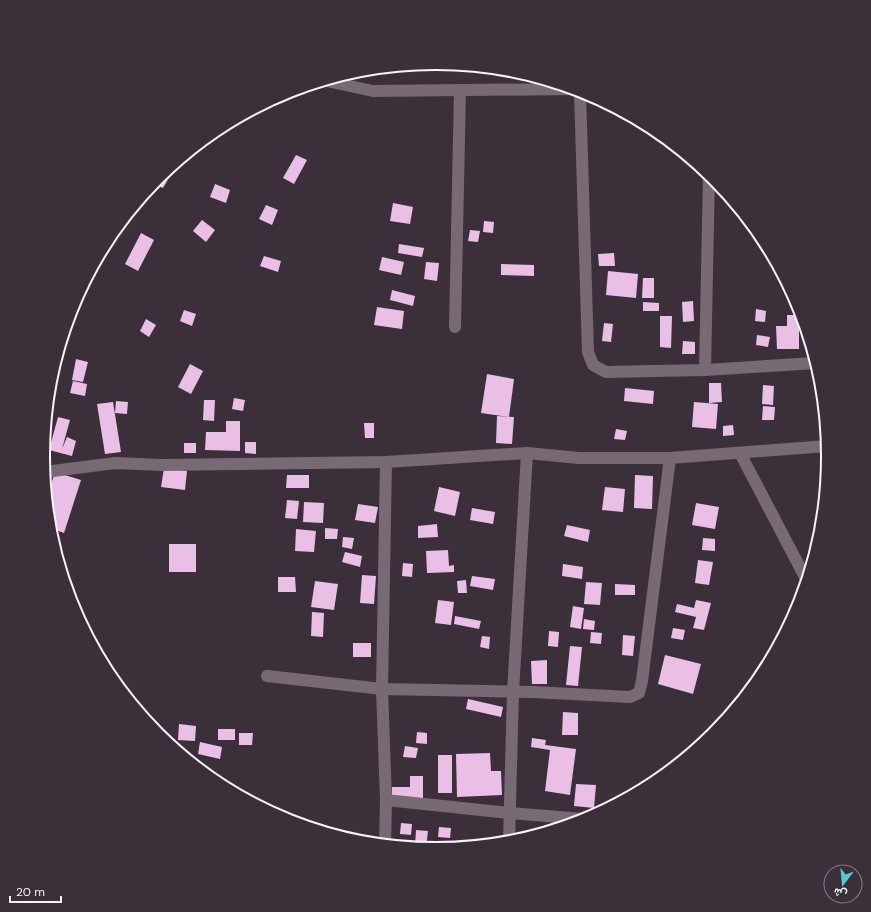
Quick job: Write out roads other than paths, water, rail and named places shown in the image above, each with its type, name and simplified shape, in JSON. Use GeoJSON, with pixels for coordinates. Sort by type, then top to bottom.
{"type":"FeatureCollection","features":[{"type":"Feature","properties":{"kind":"street"},"geometry":{"type":"LineString","coordinates":[[338,83],[373,91],[553,89]]}},
{"type":"Feature","properties":{"kind":"street"},"geometry":{"type":"LineString","coordinates":[[455,327],[460,90]]}},
{"type":"Feature","properties":{"kind":"street"},"geometry":{"type":"LineString","coordinates":[[580,99],[588,352],[593,365],[606,372],[705,370],[810,363]]}},
{"type":"Feature","properties":{"kind":"street"},"geometry":{"type":"LineString","coordinates":[[705,370],[709,184]]}},
{"type":"Feature","properties":{"kind":"street"},"geometry":{"type":"LineString","coordinates":[[51,471],[115,463],[162,465],[386,462],[527,453],[579,458],[670,458],[821,447]]}},
{"type":"Feature","properties":{"kind":"street"},"geometry":{"type":"LineString","coordinates":[[509,834],[513,692],[527,453]]}},
{"type":"Feature","properties":{"kind":"street"},"geometry":{"type":"LineString","coordinates":[[740,453],[803,574]]}},
{"type":"Feature","properties":{"kind":"street"},"geometry":{"type":"LineString","coordinates":[[267,676],[382,689],[513,692],[630,697],[639,694],[642,681],[670,458]]}},
{"type":"Feature","properties":{"kind":"street"},"geometry":{"type":"LineString","coordinates":[[385,838],[386,800],[382,689],[386,462]]}},
{"type":"Feature","properties":{"kind":"street"},"geometry":{"type":"LineString","coordinates":[[386,800],[568,818]]}}]}
